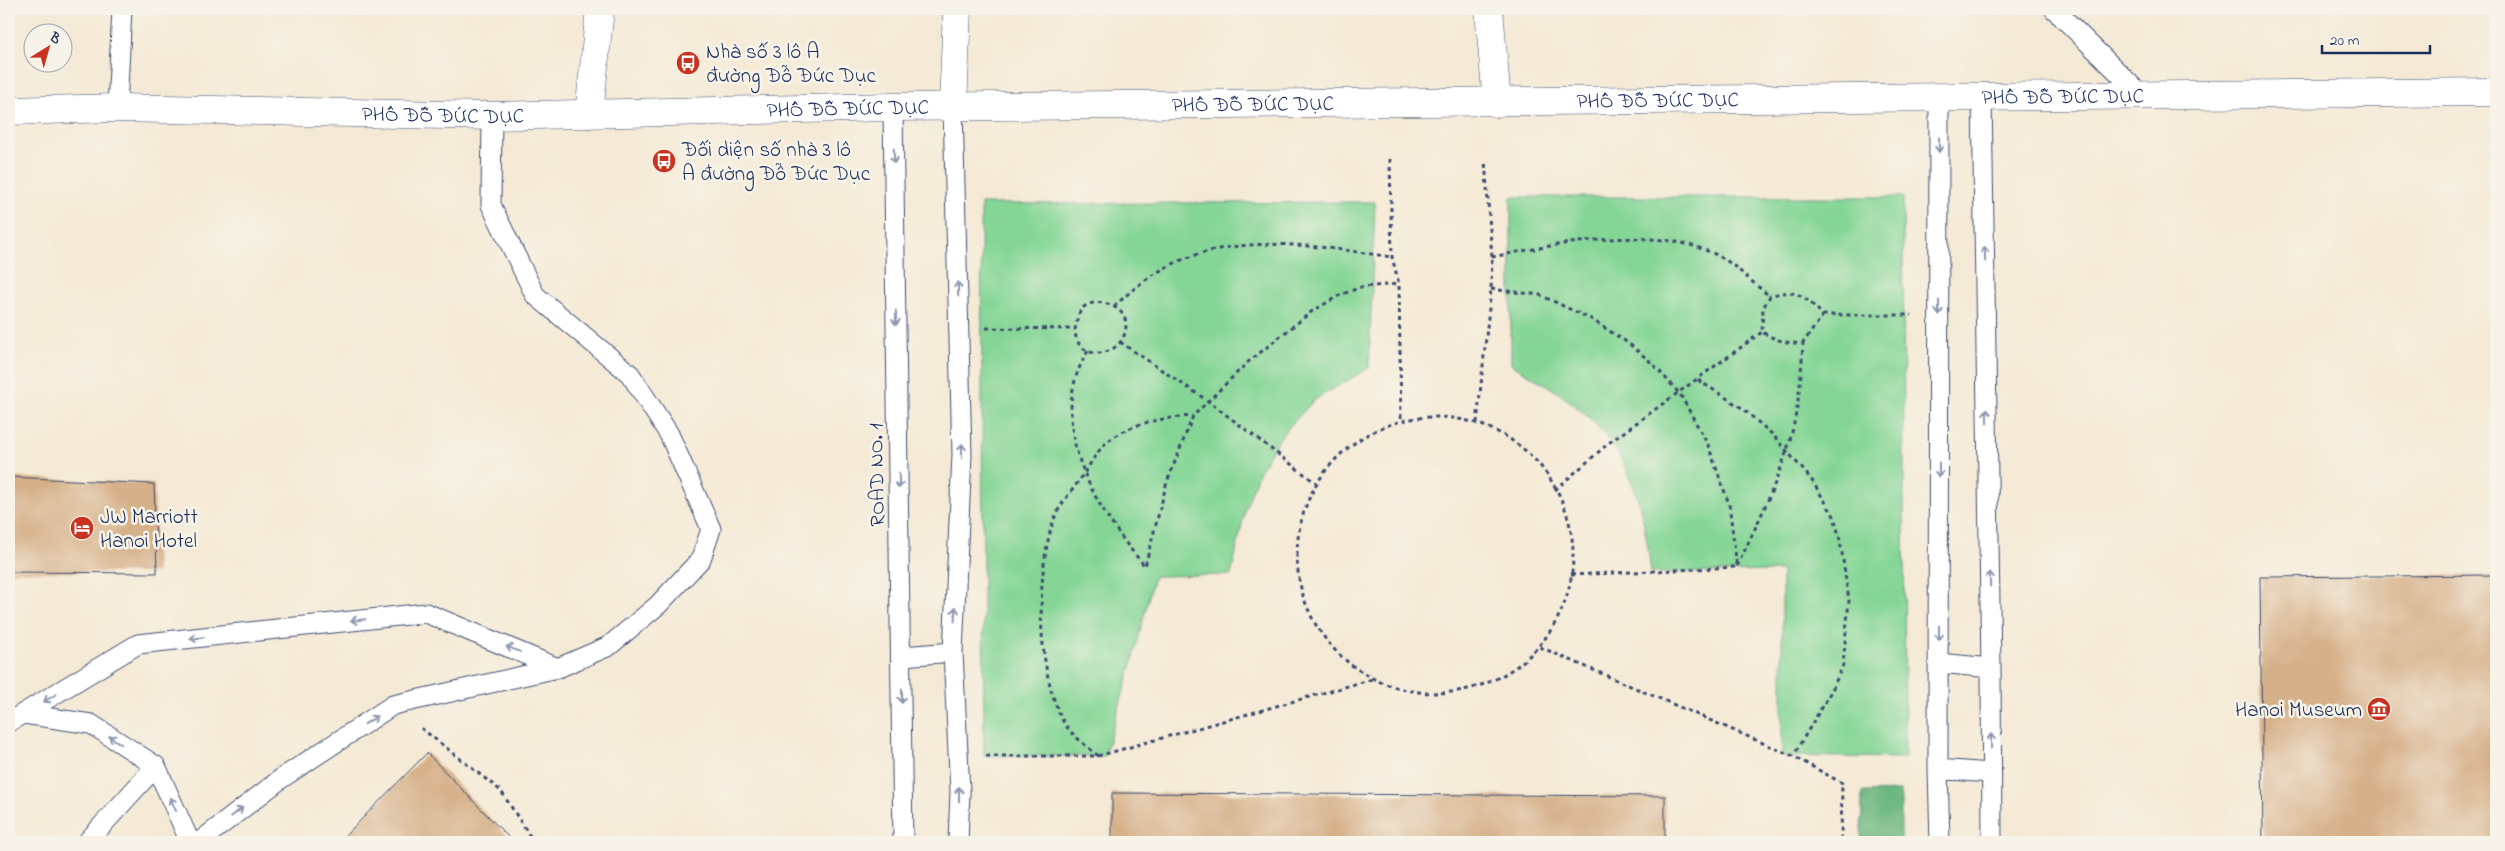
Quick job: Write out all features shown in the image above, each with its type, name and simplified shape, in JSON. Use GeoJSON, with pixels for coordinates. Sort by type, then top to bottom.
{"type":"FeatureCollection","features":[{"type":"Feature","properties":{"kind":"street"},"geometry":{"type":"LineString","coordinates":[[589,114],[600,9]]}},
{"type":"Feature","properties":{"kind":"street"},"geometry":{"type":"LineString","coordinates":[[953,108],[957,9]]}},
{"type":"Feature","properties":{"kind":"street"},"geometry":{"type":"LineString","coordinates":[[1490,9],[1497,103]]}},
{"type":"Feature","properties":{"kind":"street","name":"PHỐ ĐỖ ĐỨC DỤC"},"geometry":{"type":"LineString","coordinates":[[9,111],[117,108],[492,116],[893,107],[1497,103],[1939,96],[1982,98],[2496,92]]}},
{"type":"Feature","properties":{"kind":"lane"},"geometry":{"type":"LineString","coordinates":[[117,108],[122,9]]}},
{"type":"Feature","properties":{"kind":"lane"},"geometry":{"type":"LineString","coordinates":[[2054,9],[2141,95]]}},
{"type":"Feature","properties":{"kind":"lane"},"geometry":{"type":"LineString","coordinates":[[1939,96],[1938,769],[1940,842]]}},
{"type":"Feature","properties":{"kind":"lane"},"geometry":{"type":"LineString","coordinates":[[1982,98],[1992,842]]}},
{"type":"Feature","properties":{"kind":"lane","name":"ROAD NO. 1"},"geometry":{"type":"LineString","coordinates":[[893,107],[902,656],[903,842]]}},
{"type":"Feature","properties":{"kind":"lane"},"geometry":{"type":"LineString","coordinates":[[953,108],[962,455],[953,652],[960,792],[958,842]]}},
{"type":"Feature","properties":{"kind":"lane"},"geometry":{"type":"LineString","coordinates":[[199,842],[282,778],[393,705],[558,668],[609,646],[658,605],[701,559],[711,529],[669,434],[630,374],[535,295],[491,206],[492,116]]}},
{"type":"Feature","properties":{"kind":"lane"},"geometry":{"type":"LineString","coordinates":[[16,718],[138,644],[426,613],[558,668]]}},
{"type":"Feature","properties":{"kind":"lane"},"geometry":{"type":"LineString","coordinates":[[902,656],[953,652]]}},
{"type":"Feature","properties":{"kind":"lane"},"geometry":{"type":"LineString","coordinates":[[1939,663],[1991,668]]}},
{"type":"Feature","properties":{"kind":"lane"},"geometry":{"type":"LineString","coordinates":[[16,718],[91,724],[156,766],[190,842]]}},
{"type":"Feature","properties":{"kind":"lane"},"geometry":{"type":"LineString","coordinates":[[87,842],[156,766]]}},
{"type":"Feature","properties":{"kind":"lane"},"geometry":{"type":"LineString","coordinates":[[1938,769],[1990,773]]}},
{"type":"Feature","properties":{"kind":"path"},"geometry":{"type":"LineString","coordinates":[[1390,160],[1392,257],[1399,284],[1401,420]]}},
{"type":"Feature","properties":{"kind":"path"},"geometry":{"type":"LineString","coordinates":[[1477,423],[1492,257],[1486,160]]}},
{"type":"Feature","properties":{"kind":"path"},"geometry":{"type":"LineString","coordinates":[[1492,257],[1581,242],[1634,238],[1657,240],[1701,249],[1722,258],[1770,296],[1795,292],[1809,301],[1823,315],[1915,315]]}},
{"type":"Feature","properties":{"kind":"path"},"geometry":{"type":"LineString","coordinates":[[1114,306],[1147,278],[1178,262],[1231,246],[1268,243],[1312,246],[1392,257]]}},
{"type":"Feature","properties":{"kind":"path"},"geometry":{"type":"LineString","coordinates":[[1088,351],[1078,367],[1073,387],[1072,408],[1078,456],[1083,474],[1102,510],[1122,540],[1145,566],[1166,482],[1193,416],[1247,363],[1287,330],[1333,299],[1361,287],[1399,284]]}},
{"type":"Feature","properties":{"kind":"path"},"geometry":{"type":"LineString","coordinates":[[1490,289],[1540,295],[1591,319],[1640,353],[1680,394],[1708,444],[1729,504],[1737,567]]}},
{"type":"Feature","properties":{"kind":"path"},"geometry":{"type":"LineString","coordinates":[[1762,332],[1763,308],[1770,296]]}},
{"type":"Feature","properties":{"kind":"path"},"geometry":{"type":"LineString","coordinates":[[1100,303],[1114,306],[1121,313],[1126,323],[1120,342],[1112,349],[1100,354],[1088,351],[1077,342],[1075,329],[1078,314],[1086,305],[1100,303]]}},
{"type":"Feature","properties":{"kind":"path"},"geometry":{"type":"LineString","coordinates":[[1737,567],[1771,496],[1786,453],[1800,388],[1802,343],[1823,315]]}},
{"type":"Feature","properties":{"kind":"path"},"geometry":{"type":"LineString","coordinates":[[980,328],[1075,329]]}},
{"type":"Feature","properties":{"kind":"path"},"geometry":{"type":"LineString","coordinates":[[1762,332],[1788,344],[1802,343]]}},
{"type":"Feature","properties":{"kind":"path"},"geometry":{"type":"LineString","coordinates":[[1555,490],[1610,442],[1680,394],[1762,332]]}},
{"type":"Feature","properties":{"kind":"path"},"geometry":{"type":"LineString","coordinates":[[1120,342],[1208,401],[1316,483]]}},
{"type":"Feature","properties":{"kind":"path"},"geometry":{"type":"LineString","coordinates":[[1698,380],[1758,420],[1811,479],[1834,516],[1840,540],[1848,600],[1843,664],[1832,690],[1793,756]]}},
{"type":"Feature","properties":{"kind":"path"},"geometry":{"type":"LineString","coordinates":[[1098,756],[1063,722],[1050,684],[1043,653],[1041,629],[1047,542],[1056,514],[1107,442],[1124,431],[1145,422],[1193,416]]}},
{"type":"Feature","properties":{"kind":"path"},"geometry":{"type":"LineString","coordinates":[[1439,416],[1477,423],[1517,444],[1549,477],[1568,518],[1574,563],[1563,608],[1540,647],[1505,675],[1462,691],[1416,692],[1373,679],[1336,652],[1310,614],[1297,571],[1299,525],[1316,483],[1338,454],[1367,433],[1401,420],[1439,416]]}},
{"type":"Feature","properties":{"kind":"path"},"geometry":{"type":"LineString","coordinates":[[1571,574],[1737,567]]}},
{"type":"Feature","properties":{"kind":"path"},"geometry":{"type":"LineString","coordinates":[[1540,647],[1793,756],[1842,783],[1841,842]]}},
{"type":"Feature","properties":{"kind":"path"},"geometry":{"type":"LineString","coordinates":[[982,756],[1098,756],[1373,679]]}},
{"type":"Feature","properties":{"kind":"path"},"geometry":{"type":"LineString","coordinates":[[393,705],[501,791],[533,841],[539,842]]}},
{"type":"Feature","properties":{"kind":"green space"},"geometry":{"type":"Polygon","coordinates":[[[1511,197],[1903,197],[1905,758],[1782,756],[1782,571],[1651,573],[1636,493],[1627,470],[1615,449],[1600,429],[1581,410],[1551,388],[1511,364],[1511,197]]]}},
{"type":"Feature","properties":{"kind":"green space"},"geometry":{"type":"Polygon","coordinates":[[[1375,202],[1369,368],[1314,400],[1281,436],[1259,471],[1245,510],[1231,575],[1154,576],[1131,668],[1104,756],[984,756],[981,204],[1375,202]]]}},
{"type":"Feature","properties":{"kind":"green space"},"geometry":{"type":"Polygon","coordinates":[[[1901,791],[1901,842],[1861,842],[1862,792],[1901,791]]]}},
{"type":"Feature","properties":{"kind":"building","name":"JW Marriott Hanoi Hotel"},"geometry":{"type":"Polygon","coordinates":[[[9,477],[154,484],[157,573],[9,572],[9,477]]]}},
{"type":"Feature","properties":{"kind":"building","name":"Hanoi Museum"},"geometry":{"type":"Polygon","coordinates":[[[2496,575],[2496,842],[2263,842],[2260,577],[2496,575]]]}},
{"type":"Feature","properties":{"kind":"building"},"geometry":{"type":"Polygon","coordinates":[[[427,753],[513,842],[339,842],[427,753]]]}},
{"type":"Feature","properties":{"kind":"building"},"geometry":{"type":"Polygon","coordinates":[[[1112,793],[1665,796],[1665,842],[1112,842],[1112,793]]]}},
{"type":"Feature","properties":{"kind":"place","name":"Nhà số 3 lô A đường Đỗ Đức Dục"},"geometry":{"type":"Point","coordinates":[688,63]}},
{"type":"Feature","properties":{"kind":"place","name":"Đối diện số nhà 3 lô A đường Đỗ Đức Dục"},"geometry":{"type":"Point","coordinates":[664,161]}},
{"type":"Feature","properties":{"kind":"place","name":"JW Marriott Hanoi Hotel"},"geometry":{"type":"Point","coordinates":[82,528]}},
{"type":"Feature","properties":{"kind":"place","name":"Hanoi Museum"},"geometry":{"type":"Point","coordinates":[2379,709]}}]}
